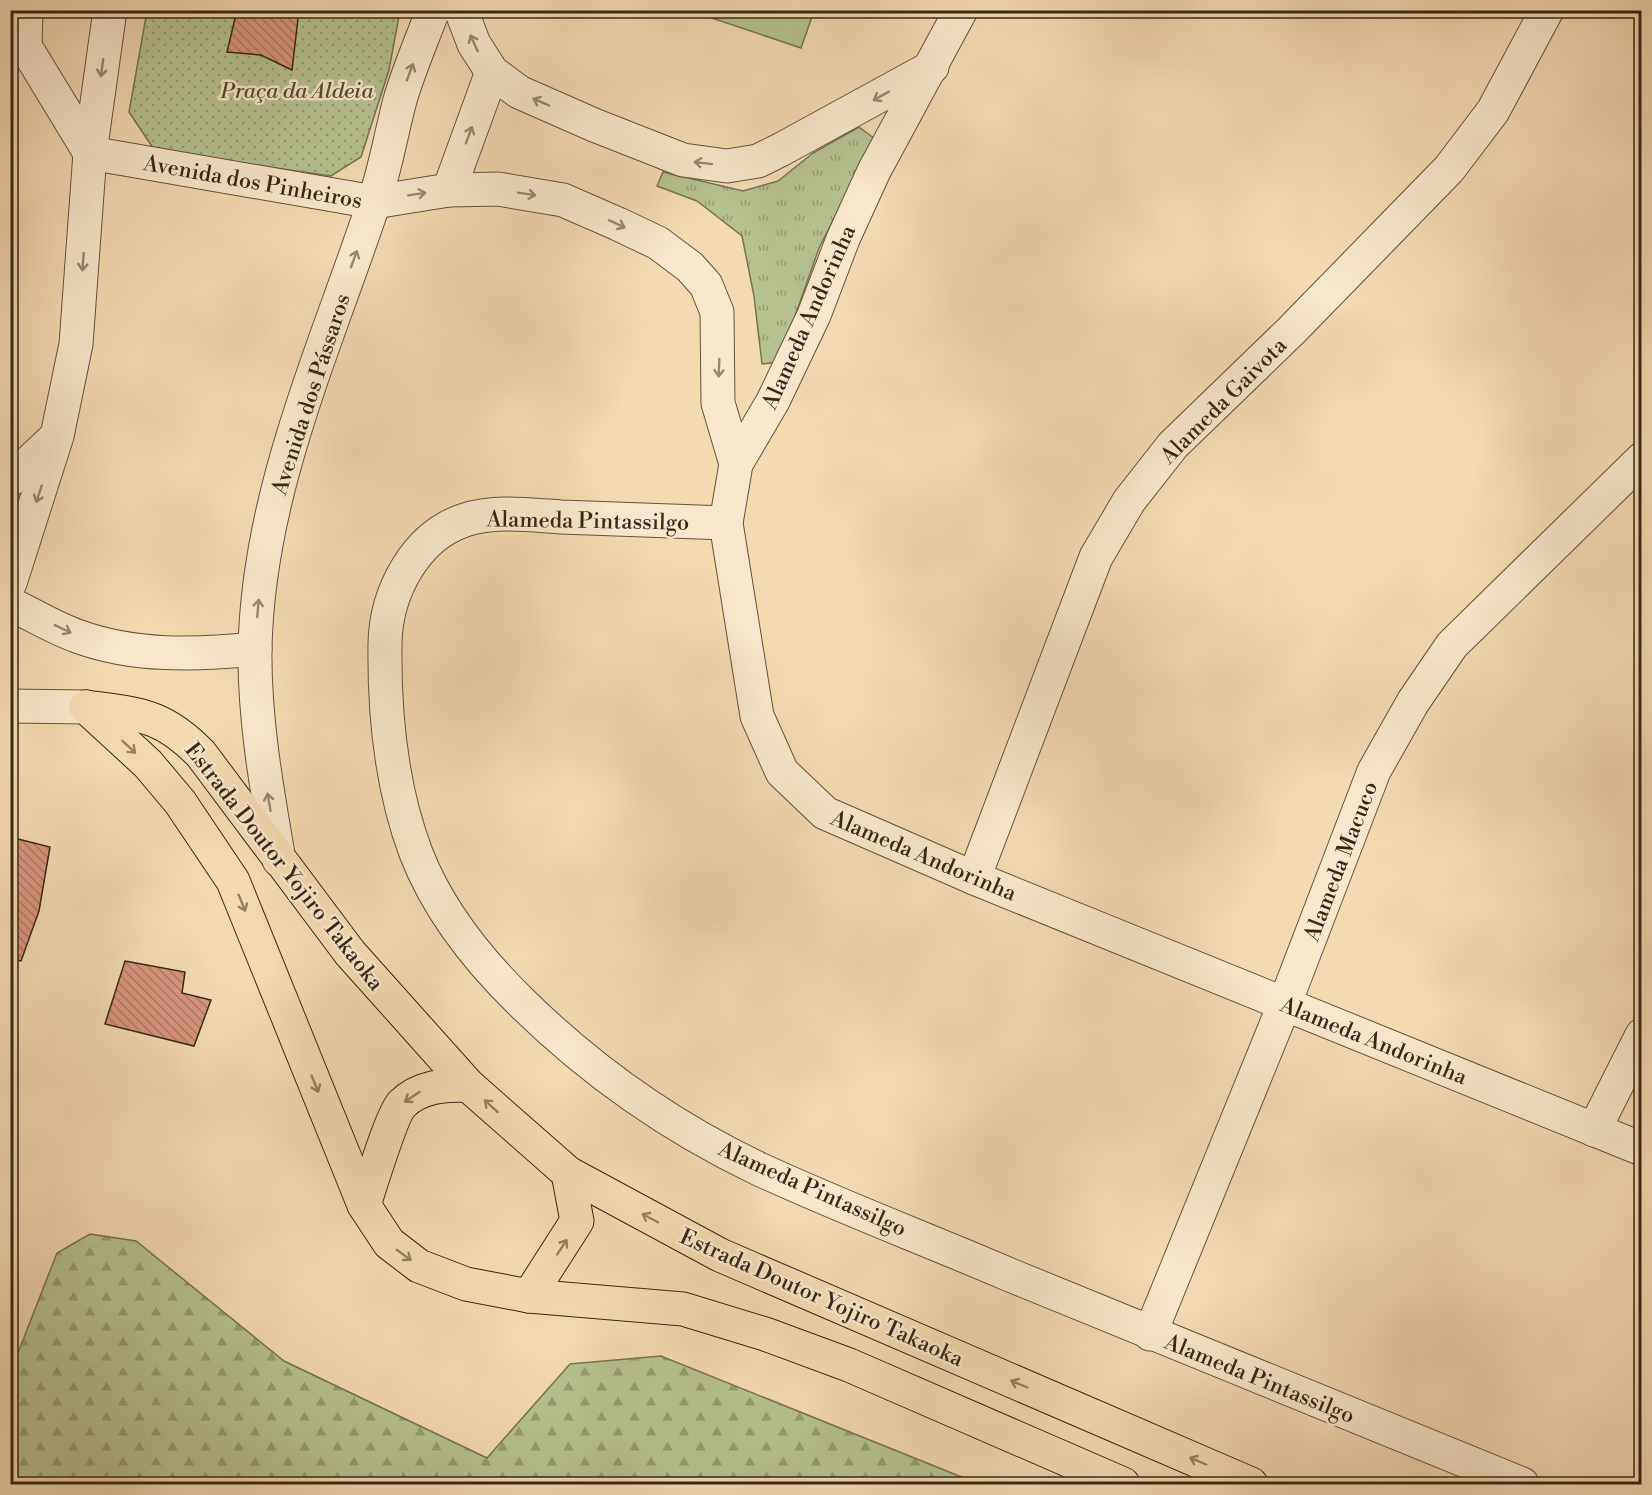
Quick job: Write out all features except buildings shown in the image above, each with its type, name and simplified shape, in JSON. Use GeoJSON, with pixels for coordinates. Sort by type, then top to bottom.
{"type":"FeatureCollection","features":[{"type":"Feature","properties":{"kind":"main road","name":"Estrada Doutor Yojiro Takaoka"},"geometry":{"type":"LineString","coordinates":[[86,707],[142,715],[156,720],[185,738],[201,754],[350,953],[468,1085],[568,1173],[720,1255],[1251,1485]]}},
{"type":"Feature","properties":{"kind":"main road","name":"Estrada Doutor Yojiro Takaoka"},"geometry":{"type":"LineString","coordinates":[[86,707],[148,764],[180,802],[233,881],[363,1205],[389,1243],[419,1266],[466,1284],[529,1296],[683,1309],[765,1334],[849,1365],[1123,1485]]}},
{"type":"Feature","properties":{"kind":"main road"},"geometry":{"type":"LineString","coordinates":[[363,1205],[401,1105],[419,1092],[441,1085],[468,1085]]}},
{"type":"Feature","properties":{"kind":"main road"},"geometry":{"type":"LineString","coordinates":[[529,1296],[577,1221],[568,1173]]}},
{"type":"Feature","properties":{"kind":"street"},"geometry":{"type":"LineString","coordinates":[[26,10],[18,44],[90,153]]}},
{"type":"Feature","properties":{"kind":"street"},"geometry":{"type":"LineString","coordinates":[[10,583],[57,436],[76,344],[90,153],[110,10]]}},
{"type":"Feature","properties":{"kind":"street","name":"Avenida dos Pássaros"},"geometry":{"type":"LineString","coordinates":[[279,860],[263,766],[255,648],[267,543],[283,467],[311,379],[374,202],[401,97],[433,10]]}},
{"type":"Feature","properties":{"kind":"street"},"geometry":{"type":"LineString","coordinates":[[461,10],[474,44],[492,72],[519,92],[683,160],[727,166],[758,161],[932,67]]}},
{"type":"Feature","properties":{"kind":"street","name":"Alameda Gaivota"},"geometry":{"type":"LineString","coordinates":[[974,878],[1096,557],[1129,501],[1173,445],[1291,331],[1449,169],[1493,111],[1547,10]]}},
{"type":"Feature","properties":{"kind":"street","name":"Alameda Andorinha"},"geometry":{"type":"LineString","coordinates":[[954,13],[932,67],[874,171],[843,239],[814,315],[773,401],[736,464],[726,523],[757,717],[782,772],[825,813],[974,878],[1641,1149]]}},
{"type":"Feature","properties":{"kind":"street"},"geometry":{"type":"LineString","coordinates":[[449,190],[492,72]]}},
{"type":"Feature","properties":{"kind":"street","name":"Avenida dos Pinheiros"},"geometry":{"type":"LineString","coordinates":[[90,153],[374,202],[449,190],[498,189],[563,200],[657,243],[690,267],[706,285],[717,312],[718,403],[736,464]]}},
{"type":"Feature","properties":{"kind":"street"},"geometry":{"type":"LineString","coordinates":[[718,403],[773,401]]}},
{"type":"Feature","properties":{"kind":"street"},"geometry":{"type":"LineString","coordinates":[[10,480],[57,436]]}},
{"type":"Feature","properties":{"kind":"street","name":"Alameda Macuco"},"geometry":{"type":"LineString","coordinates":[[1150,1334],[1285,1003],[1374,771],[1413,702],[1452,645],[1641,459]]}},
{"type":"Feature","properties":{"kind":"street","name":"Alameda Pintassilgo"},"geometry":{"type":"LineString","coordinates":[[726,523],[507,514],[467,519],[445,529],[417,552],[400,578],[385,633],[384,691],[399,799],[417,856],[447,912],[488,970],[567,1047],[644,1103],[756,1168],[1150,1334],[1522,1485]]}},
{"type":"Feature","properties":{"kind":"street"},"geometry":{"type":"LineString","coordinates":[[10,604],[76,636],[116,646],[206,654],[255,648]]}},
{"type":"Feature","properties":{"kind":"street"},"geometry":{"type":"LineString","coordinates":[[10,706],[86,707]]}},
{"type":"Feature","properties":{"kind":"street"},"geometry":{"type":"LineString","coordinates":[[1594,1130],[1641,1035]]}},
{"type":"Feature","properties":{"kind":"green space"},"geometry":{"type":"Polygon","coordinates":[[[814,10],[801,48],[691,11],[814,10]]]}},
{"type":"Feature","properties":{"kind":"green space","name":"Praça da Aldeia"},"geometry":{"type":"Polygon","coordinates":[[[147,11],[400,11],[389,70],[361,157],[331,176],[155,151],[129,112],[147,11]]]}},
{"type":"Feature","properties":{"kind":"green space"},"geometry":{"type":"Polygon","coordinates":[[[859,127],[875,139],[819,248],[779,362],[762,364],[754,296],[742,236],[697,201],[657,186],[663,172],[743,191],[778,181],[813,153],[859,127]]]}},
{"type":"Feature","properties":{"kind":"green space"},"geometry":{"type":"Polygon","coordinates":[[[90,1234],[136,1241],[284,1361],[487,1458],[570,1364],[661,1356],[979,1484],[11,1484],[11,1364],[14,1363],[57,1253],[90,1234]]]}}]}
